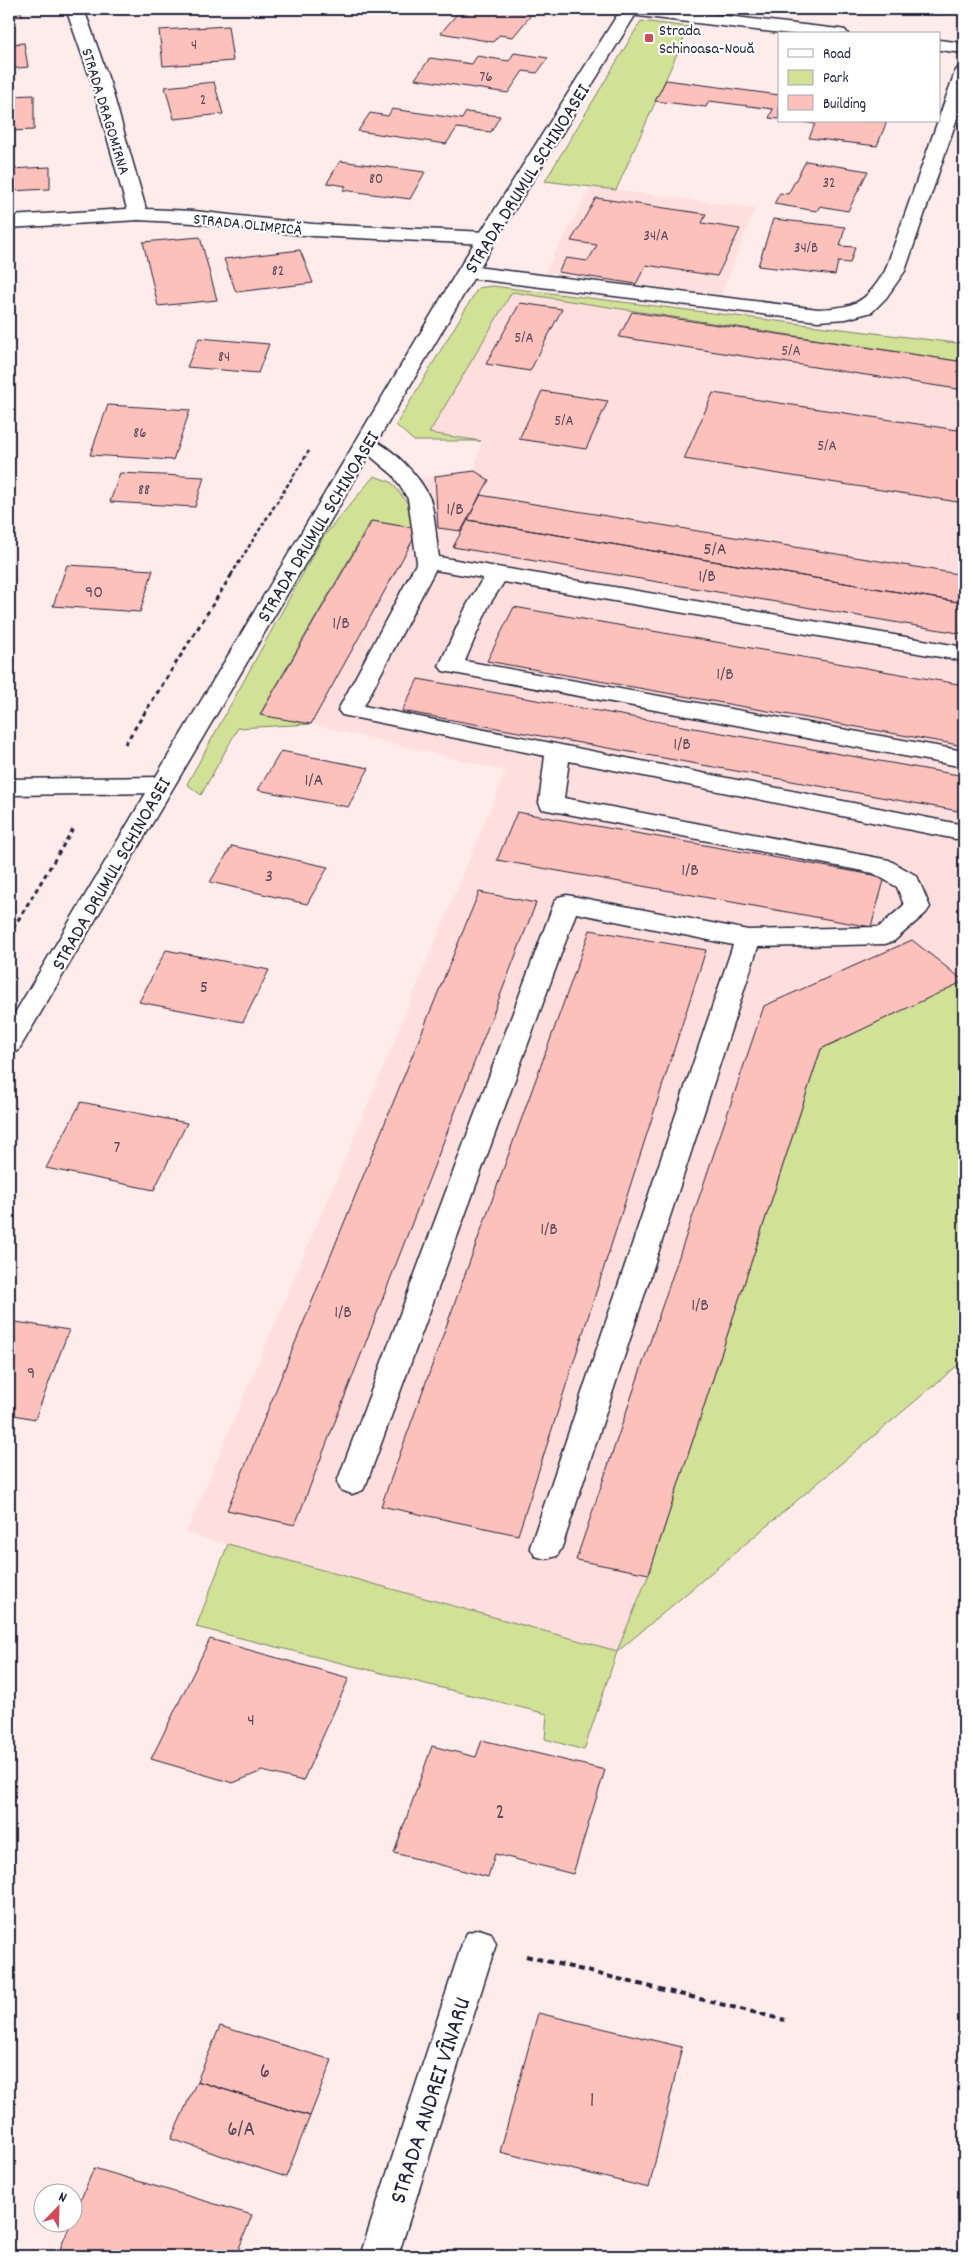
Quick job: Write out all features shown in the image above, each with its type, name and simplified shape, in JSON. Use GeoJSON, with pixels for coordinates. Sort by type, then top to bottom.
{"type":"FeatureCollection","features":[{"type":"Feature","properties":{"kind":"street","name":"STRADA DRAGOMIRNA"},"geometry":{"type":"LineString","coordinates":[[75,9],[101,83],[138,214]]}},
{"type":"Feature","properties":{"kind":"street"},"geometry":{"type":"LineString","coordinates":[[630,9],[821,32]]}},
{"type":"Feature","properties":{"kind":"street","name":"STRADA DRUMUL SCHINOASEI"},"geometry":{"type":"LineString","coordinates":[[9,1045],[161,785],[367,444],[487,238],[630,9]]}},
{"type":"Feature","properties":{"kind":"street"},"geometry":{"type":"LineString","coordinates":[[940,45],[964,48]]}},
{"type":"Feature","properties":{"kind":"street"},"geometry":{"type":"LineString","coordinates":[[468,272],[818,316],[844,315],[862,310],[878,298],[895,271],[964,72]]}},
{"type":"Feature","properties":{"kind":"street","name":"STRADA OLIMPICĂ"},"geometry":{"type":"LineString","coordinates":[[9,222],[138,214],[194,217],[313,230],[487,238]]}},
{"type":"Feature","properties":{"kind":"street"},"geometry":{"type":"LineString","coordinates":[[367,444],[402,471],[419,499],[428,562],[350,710],[956,831]]}},
{"type":"Feature","properties":{"kind":"street"},"geometry":{"type":"LineString","coordinates":[[428,562],[964,654]]}},
{"type":"Feature","properties":{"kind":"street"},"geometry":{"type":"LineString","coordinates":[[498,573],[478,605],[450,666],[964,759]]}},
{"type":"Feature","properties":{"kind":"street"},"geometry":{"type":"LineString","coordinates":[[352,1482],[567,904],[748,939],[885,935],[917,907],[908,882],[880,866],[552,803],[558,752]]}},
{"type":"Feature","properties":{"kind":"street"},"geometry":{"type":"LineString","coordinates":[[9,788],[161,785]]}},
{"type":"Feature","properties":{"kind":"street"},"geometry":{"type":"LineString","coordinates":[[546,1547],[748,939]]}},
{"type":"Feature","properties":{"kind":"street","name":"STRADA ANDREI VÎNARU"},"geometry":{"type":"LineString","coordinates":[[380,2256],[479,1944]]}},
{"type":"Feature","properties":{"kind":"path"},"geometry":{"type":"LineString","coordinates":[[9,935],[100,785],[311,448]]}},
{"type":"Feature","properties":{"kind":"path"},"geometry":{"type":"LineString","coordinates":[[479,1944],[786,2020]]}},
{"type":"Feature","properties":{"kind":"shaded area"},"geometry":{"type":"Polygon","coordinates":[[[591,187],[755,208],[721,296],[545,272],[591,187]]]}},
{"type":"Feature","properties":{"kind":"shaded area"},"geometry":{"type":"Polygon","coordinates":[[[512,291],[964,362],[964,980],[649,1574],[617,1652],[186,1533],[366,1109],[506,771],[311,724],[260,715],[372,521],[391,482],[475,471],[481,441],[429,433],[512,291]]]}},
{"type":"Feature","properties":{"kind":"green space"},"geometry":{"type":"Polygon","coordinates":[[[641,21],[689,27],[616,190],[545,181],[641,21]]]}},
{"type":"Feature","properties":{"kind":"green space"},"geometry":{"type":"Polygon","coordinates":[[[492,286],[964,344],[964,362],[512,292],[429,433],[481,441],[414,441],[396,425],[478,288],[492,286]]]}},
{"type":"Feature","properties":{"kind":"green space"},"geometry":{"type":"Polygon","coordinates":[[[374,476],[391,482],[412,509],[419,529],[371,521],[260,714],[311,724],[238,728],[201,795],[187,784],[323,537],[374,476]]]}},
{"type":"Feature","properties":{"kind":"green space"},"geometry":{"type":"Polygon","coordinates":[[[964,980],[964,1360],[617,1652],[584,1750],[545,1739],[547,1714],[196,1627],[228,1544],[617,1651],[649,1574],[821,1049],[964,980]]]}},
{"type":"Feature","properties":{"kind":"building"},"geometry":{"type":"Polygon","coordinates":[[[9,9],[19,9],[23,16],[9,18],[9,9]]]}},
{"type":"Feature","properties":{"kind":"building"},"geometry":{"type":"Polygon","coordinates":[[[461,9],[536,9],[513,37],[499,35],[493,42],[441,33],[461,9]]]}},
{"type":"Feature","properties":{"kind":"building"},"geometry":{"type":"Polygon","coordinates":[[[875,9],[942,9],[941,15],[875,9]]]}},
{"type":"Feature","properties":{"kind":"building"},"geometry":{"type":"Polygon","coordinates":[[[228,26],[233,61],[163,66],[159,30],[228,26]]]}},
{"type":"Feature","properties":{"kind":"building"},"geometry":{"type":"Polygon","coordinates":[[[24,43],[28,67],[9,69],[9,44],[24,43]]]}},
{"type":"Feature","properties":{"kind":"building"},"geometry":{"type":"Polygon","coordinates":[[[514,53],[548,58],[537,73],[523,71],[508,93],[415,79],[430,58],[472,64],[477,56],[509,61],[514,53]]]}},
{"type":"Feature","properties":{"kind":"building"},"geometry":{"type":"Polygon","coordinates":[[[666,80],[778,95],[778,119],[769,118],[773,109],[709,101],[706,107],[655,101],[666,80]]]}},
{"type":"Feature","properties":{"kind":"building"},"geometry":{"type":"Polygon","coordinates":[[[214,82],[223,114],[174,119],[165,87],[214,82]]]}},
{"type":"Feature","properties":{"kind":"building"},"geometry":{"type":"Polygon","coordinates":[[[34,95],[34,130],[9,131],[9,96],[34,95]]]}},
{"type":"Feature","properties":{"kind":"building"},"geometry":{"type":"Polygon","coordinates":[[[392,109],[462,119],[466,112],[500,116],[491,132],[457,128],[446,144],[358,131],[370,113],[388,116],[392,109]]]}},
{"type":"Feature","properties":{"kind":"building"},"geometry":{"type":"Polygon","coordinates":[[[803,122],[887,122],[877,146],[809,138],[815,124],[803,122]]]}},
{"type":"Feature","properties":{"kind":"building"},"geometry":{"type":"Polygon","coordinates":[[[340,161],[425,172],[410,199],[343,190],[346,186],[327,183],[340,161]]]}},
{"type":"Feature","properties":{"kind":"building"},"geometry":{"type":"Polygon","coordinates":[[[806,161],[868,171],[848,211],[820,206],[817,211],[774,204],[780,193],[788,194],[806,161]]]}},
{"type":"Feature","properties":{"kind":"building"},"geometry":{"type":"Polygon","coordinates":[[[50,167],[50,189],[9,191],[9,169],[50,167]]]}},
{"type":"Feature","properties":{"kind":"building"},"geometry":{"type":"Polygon","coordinates":[[[596,198],[706,214],[702,223],[740,229],[717,276],[646,265],[636,284],[558,272],[566,258],[588,261],[597,245],[571,241],[596,198]]]}},
{"type":"Feature","properties":{"kind":"building"},"geometry":{"type":"Polygon","coordinates":[[[773,219],[845,227],[840,246],[855,247],[850,263],[838,262],[835,275],[758,266],[773,219]]]}},
{"type":"Feature","properties":{"kind":"building"},"geometry":{"type":"Polygon","coordinates":[[[200,237],[217,300],[158,306],[143,242],[200,237]]]}},
{"type":"Feature","properties":{"kind":"building"},"geometry":{"type":"Polygon","coordinates":[[[300,250],[313,283],[236,292],[224,259],[300,250]]]}},
{"type":"Feature","properties":{"kind":"building"},"geometry":{"type":"Polygon","coordinates":[[[520,303],[562,309],[530,371],[486,364],[520,303]]]}},
{"type":"Feature","properties":{"kind":"building"},"geometry":{"type":"Polygon","coordinates":[[[632,312],[964,362],[964,390],[619,337],[632,312]]]}},
{"type":"Feature","properties":{"kind":"building"},"geometry":{"type":"Polygon","coordinates":[[[199,338],[269,344],[258,373],[187,367],[199,338]]]}},
{"type":"Feature","properties":{"kind":"building"},"geometry":{"type":"Polygon","coordinates":[[[542,391],[608,401],[586,449],[519,439],[542,391]]]}},
{"type":"Feature","properties":{"kind":"building"},"geometry":{"type":"Polygon","coordinates":[[[713,393],[964,431],[964,503],[684,459],[713,393]]]}},
{"type":"Feature","properties":{"kind":"building"},"geometry":{"type":"Polygon","coordinates":[[[108,405],[190,410],[173,460],[90,455],[108,405]]]}},
{"type":"Feature","properties":{"kind":"building"},"geometry":{"type":"Polygon","coordinates":[[[475,471],[489,480],[461,531],[438,528],[435,476],[475,471]]]}},
{"type":"Feature","properties":{"kind":"building"},"geometry":{"type":"Polygon","coordinates":[[[120,473],[204,477],[195,507],[110,502],[120,473]]]}},
{"type":"Feature","properties":{"kind":"building"},"geometry":{"type":"Polygon","coordinates":[[[480,495],[964,575],[964,603],[468,520],[480,495]]]}},
{"type":"Feature","properties":{"kind":"building"},"geometry":{"type":"Polygon","coordinates":[[[468,520],[964,603],[964,634],[453,547],[468,520]]]}},
{"type":"Feature","properties":{"kind":"building"},"geometry":{"type":"Polygon","coordinates":[[[372,521],[419,529],[311,724],[260,715],[372,521]]]}},
{"type":"Feature","properties":{"kind":"building"},"geometry":{"type":"Polygon","coordinates":[[[67,565],[153,570],[140,612],[53,606],[67,565]]]}},
{"type":"Feature","properties":{"kind":"building"},"geometry":{"type":"Polygon","coordinates":[[[514,607],[964,685],[964,746],[487,661],[514,607]]]}},
{"type":"Feature","properties":{"kind":"building"},"geometry":{"type":"Polygon","coordinates":[[[418,679],[964,776],[964,812],[402,711],[418,679]]]}},
{"type":"Feature","properties":{"kind":"building"},"geometry":{"type":"Polygon","coordinates":[[[281,751],[369,768],[348,807],[258,790],[281,751]]]}},
{"type":"Feature","properties":{"kind":"building"},"geometry":{"type":"Polygon","coordinates":[[[517,812],[885,877],[871,927],[497,860],[517,812]]]}},
{"type":"Feature","properties":{"kind":"building"},"geometry":{"type":"Polygon","coordinates":[[[232,846],[328,867],[307,904],[210,882],[232,846]]]}},
{"type":"Feature","properties":{"kind":"building"},"geometry":{"type":"Polygon","coordinates":[[[479,892],[536,903],[295,1525],[227,1510],[479,892]]]}},
{"type":"Feature","properties":{"kind":"building"},"geometry":{"type":"Polygon","coordinates":[[[590,930],[706,950],[518,1535],[381,1506],[590,930]]]}},
{"type":"Feature","properties":{"kind":"building"},"geometry":{"type":"Polygon","coordinates":[[[912,940],[964,981],[821,1049],[649,1574],[576,1560],[764,1006],[912,940]]]}},
{"type":"Feature","properties":{"kind":"building"},"geometry":{"type":"Polygon","coordinates":[[[166,950],[269,970],[243,1022],[139,1002],[166,950]]]}},
{"type":"Feature","properties":{"kind":"building"},"geometry":{"type":"Polygon","coordinates":[[[81,1102],[187,1123],[154,1190],[46,1168],[81,1102]]]}},
{"type":"Feature","properties":{"kind":"building"},"geometry":{"type":"Polygon","coordinates":[[[9,1321],[69,1330],[35,1419],[9,1414],[9,1321]]]}},
{"type":"Feature","properties":{"kind":"building"},"geometry":{"type":"Polygon","coordinates":[[[210,1639],[349,1678],[303,1781],[262,1771],[233,1783],[151,1759],[210,1639]]]}},
{"type":"Feature","properties":{"kind":"building"},"geometry":{"type":"Polygon","coordinates":[[[482,1740],[605,1770],[573,1874],[495,1854],[488,1877],[394,1853],[432,1746],[476,1757],[482,1740]]]}},
{"type":"Feature","properties":{"kind":"building"},"geometry":{"type":"Polygon","coordinates":[[[538,2013],[682,2047],[649,2188],[500,2152],[538,2013]]]}},
{"type":"Feature","properties":{"kind":"building"},"geometry":{"type":"Polygon","coordinates":[[[220,2026],[332,2060],[310,2116],[197,2081],[220,2026]]]}},
{"type":"Feature","properties":{"kind":"building"},"geometry":{"type":"Polygon","coordinates":[[[197,2081],[310,2116],[286,2177],[171,2139],[197,2081]]]}},
{"type":"Feature","properties":{"kind":"building"},"geometry":{"type":"Polygon","coordinates":[[[94,2168],[252,2215],[236,2256],[57,2256],[67,2232],[82,2232],[82,2197],[94,2168]]]}},
{"type":"Feature","properties":{"kind":"place","name":"Strada Schinoasa-Nouă"},"geometry":{"type":"Point","coordinates":[649,38]}}]}
